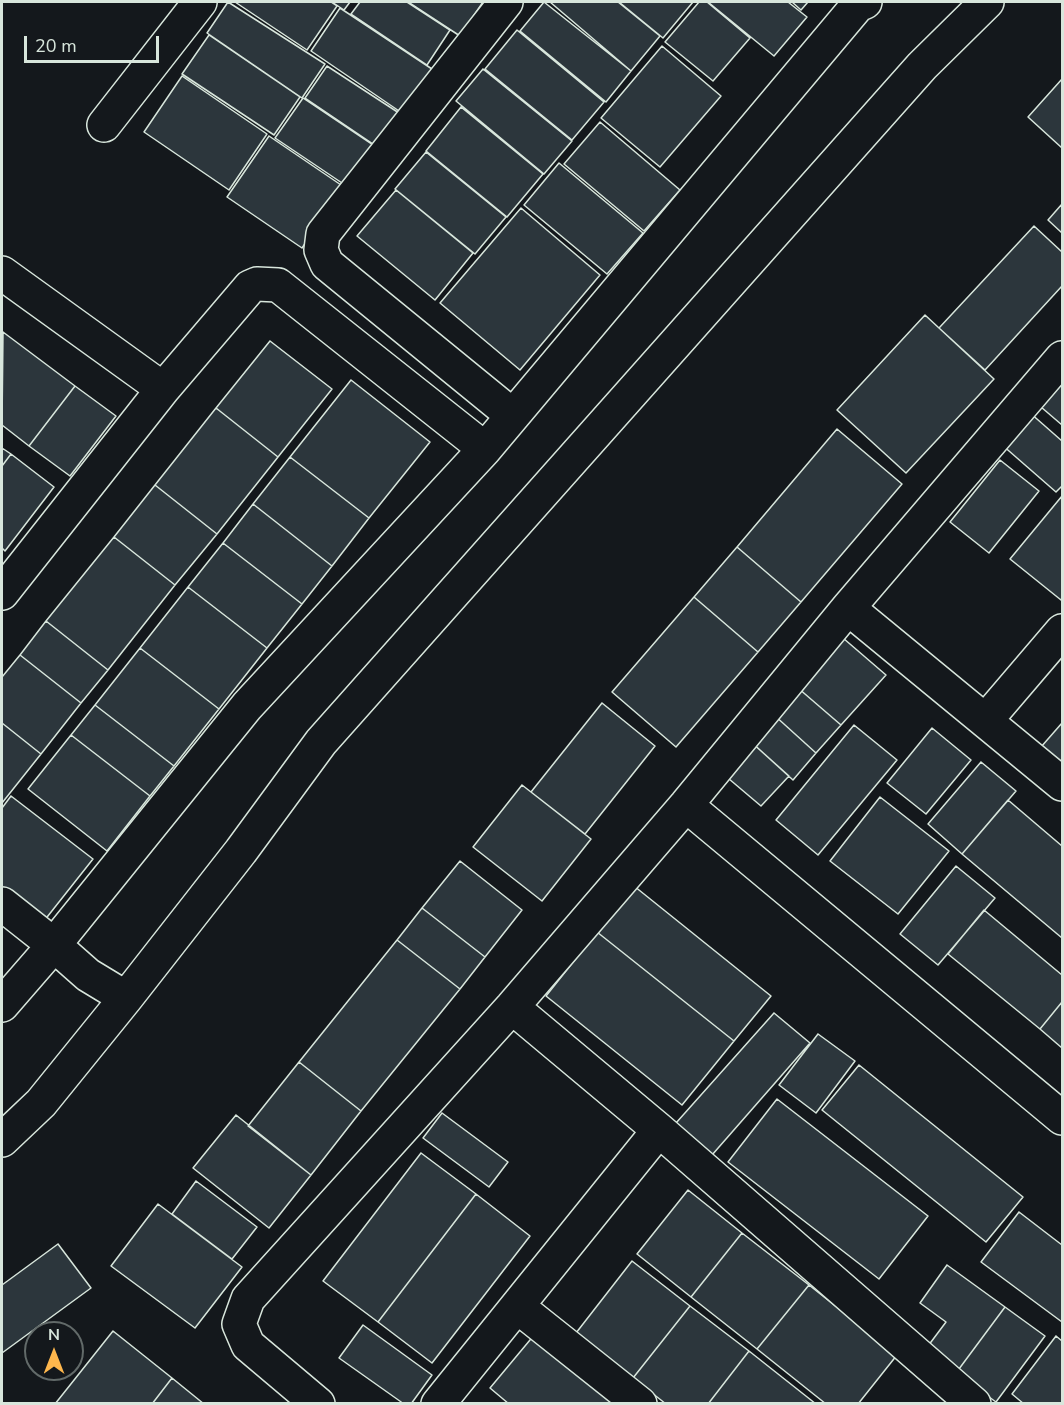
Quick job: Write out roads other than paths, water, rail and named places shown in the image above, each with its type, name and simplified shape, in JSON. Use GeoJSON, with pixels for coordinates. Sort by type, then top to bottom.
{"type":"FeatureCollection","features":[{"type":"Feature","properties":{"kind":"street"},"geometry":{"type":"LineString","coordinates":[[104,125],[200,2]]}},
{"type":"Feature","properties":{"kind":"street"},"geometry":{"type":"LineString","coordinates":[[506,2],[323,234],[321,249],[327,264],[512,415]]}},
{"type":"Feature","properties":{"kind":"street"},"geometry":{"type":"LineString","coordinates":[[2,1005],[54,945],[247,706],[485,449],[850,14],[865,2]]}},
{"type":"Feature","properties":{"kind":"street"},"geometry":{"type":"LineString","coordinates":[[2,1140],[41,1103],[126,998],[321,742],[922,66],[987,2]]}},
{"type":"Feature","properties":{"kind":"street"},"geometry":{"type":"LineString","coordinates":[[2,273],[163,388]]}},
{"type":"Feature","properties":{"kind":"street"},"geometry":{"type":"LineString","coordinates":[[2,593],[163,388],[250,287],[268,282],[278,285],[485,449]]}},
{"type":"Feature","properties":{"kind":"street"},"geometry":{"type":"LineString","coordinates":[[318,1404],[248,1345],[239,1324],[248,1299],[512,1007],[686,805],[848,608],[1062,358]]}},
{"type":"Feature","properties":{"kind":"street"},"geometry":{"type":"LineString","coordinates":[[848,608],[1062,784]]}},
{"type":"Feature","properties":{"kind":"street"},"geometry":{"type":"LineString","coordinates":[[986,720],[1062,631]]}},
{"type":"Feature","properties":{"kind":"street"},"geometry":{"type":"LineString","coordinates":[[686,805],[1062,1118]]}},
{"type":"Feature","properties":{"kind":"street"},"geometry":{"type":"LineString","coordinates":[[2,904],[88,975],[126,998]]}},
{"type":"Feature","properties":{"kind":"street"},"geometry":{"type":"LineString","coordinates":[[512,1007],[659,1130],[974,1404]]}},
{"type":"Feature","properties":{"kind":"street"},"geometry":{"type":"LineString","coordinates":[[438,1404],[659,1130]]}},
{"type":"Feature","properties":{"kind":"street"},"geometry":{"type":"LineString","coordinates":[[518,1307],[640,1404]]}}]}
